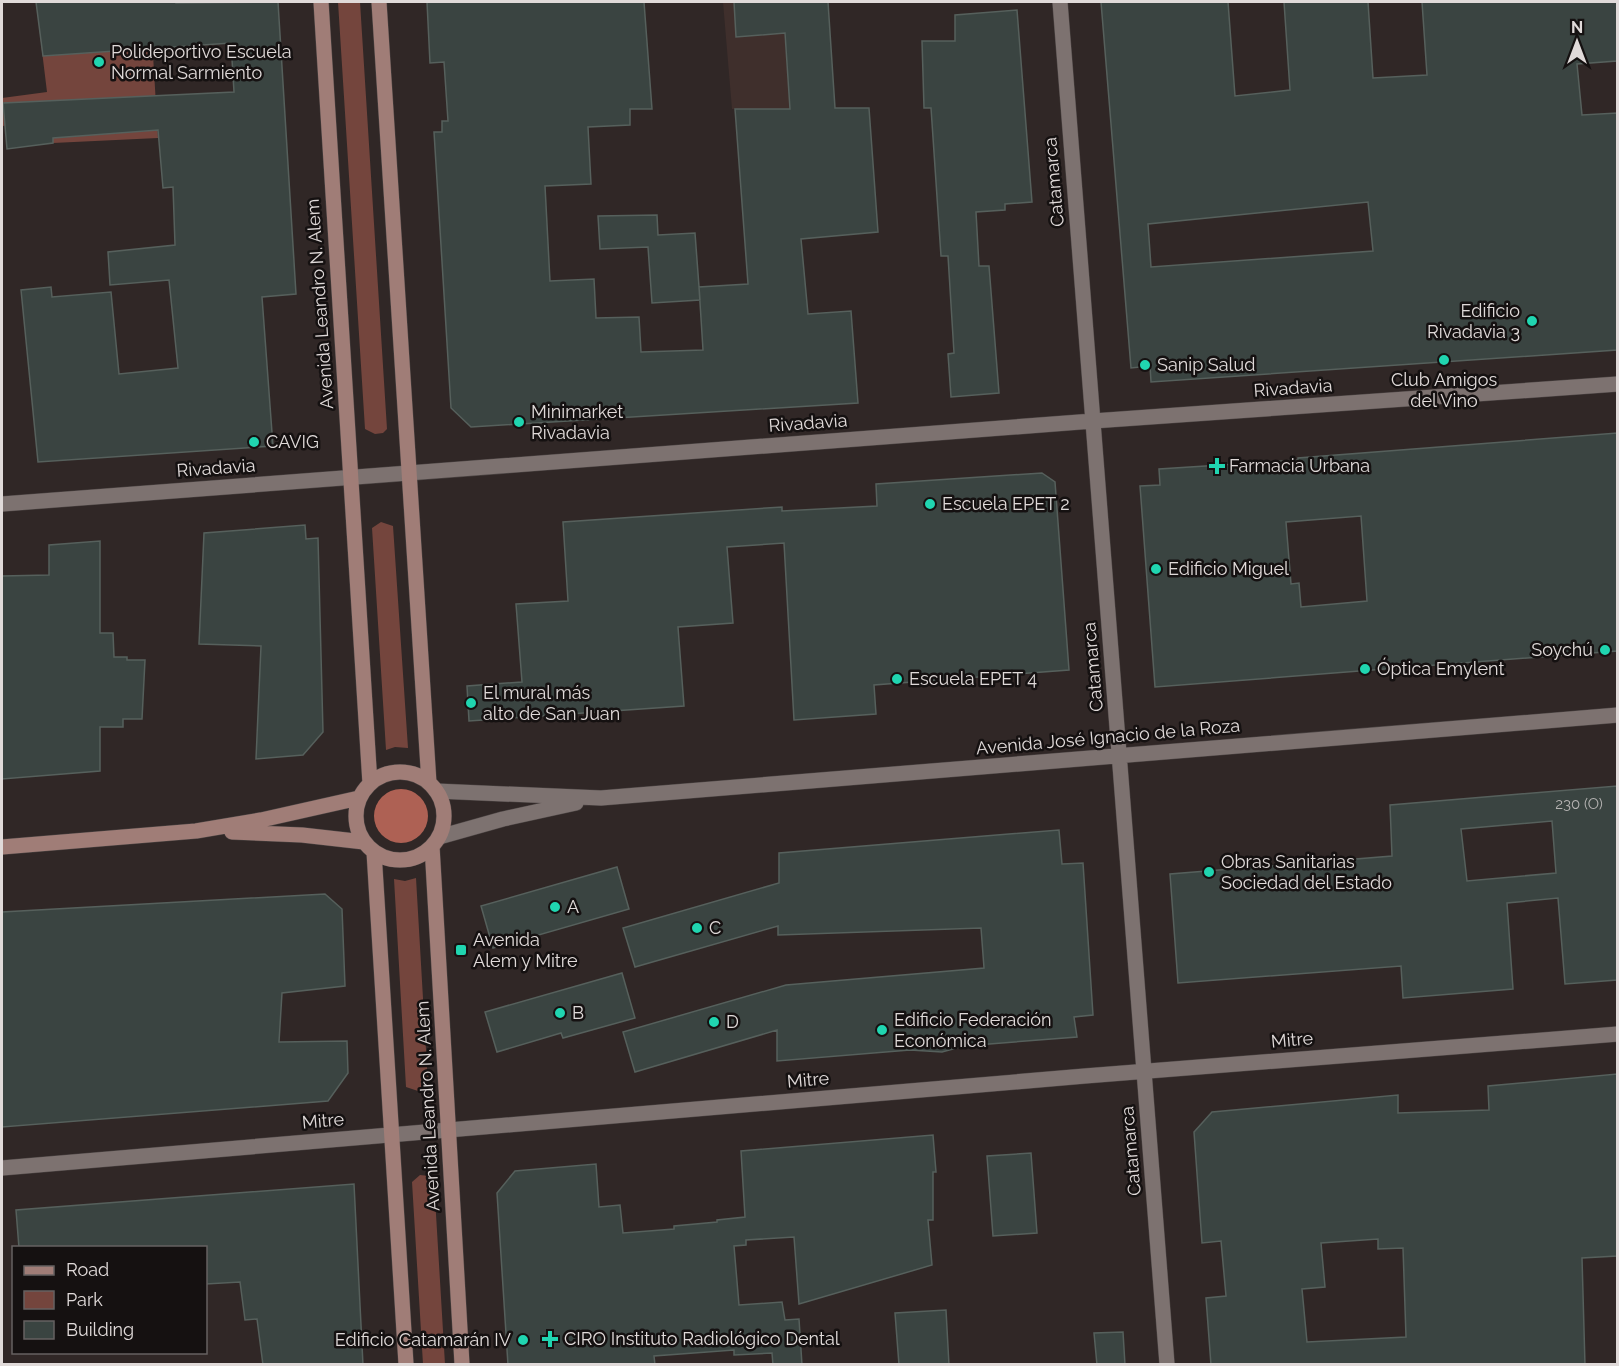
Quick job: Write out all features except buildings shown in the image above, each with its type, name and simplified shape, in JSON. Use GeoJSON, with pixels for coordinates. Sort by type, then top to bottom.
{"type":"FeatureCollection","features":[{"type":"Feature","properties":{"kind":"street","name":"Avenida Leandro N. Alem"},"geometry":{"type":"LineString","coordinates":[[321,2],[370,784]]}},
{"type":"Feature","properties":{"kind":"street"},"geometry":{"type":"LineString","coordinates":[[196,831],[302,835],[369,847],[385,858],[398,860],[410,859],[423,854],[436,841],[444,813],[433,787],[409,473],[379,2]]}},
{"type":"Feature","properties":{"kind":"street","name":"Catamarca"},"geometry":{"type":"LineString","coordinates":[[1060,2],[1167,1365]]}},
{"type":"Feature","properties":{"kind":"street","name":"Rivadavia"},"geometry":{"type":"LineString","coordinates":[[2,504],[1093,421],[1617,384]]}},
{"type":"Feature","properties":{"kind":"street","name":"Avenida José Ignacio de la Roza"},"geometry":{"type":"LineString","coordinates":[[436,841],[502,819],[602,798],[1617,715]]}},
{"type":"Feature","properties":{"kind":"street"},"geometry":{"type":"LineString","coordinates":[[369,847],[356,820],[359,798],[370,784],[380,777],[406,772],[418,776],[433,787]]}},
{"type":"Feature","properties":{"kind":"street","name":"Avenida José Ignacio de la Roza"},"geometry":{"type":"LineString","coordinates":[[433,787],[602,798]]}},
{"type":"Feature","properties":{"kind":"street"},"geometry":{"type":"LineString","coordinates":[[2,847],[196,831],[272,818],[359,798]]}},
{"type":"Feature","properties":{"kind":"street","name":"Avenida Leandro N. Alem"},"geometry":{"type":"LineString","coordinates":[[436,841],[448,1130],[462,1365]]}},
{"type":"Feature","properties":{"kind":"street","name":"Avenida Leandro N. Alem"},"geometry":{"type":"LineString","coordinates":[[369,847],[391,1135],[405,1365]]}},
{"type":"Feature","properties":{"kind":"street","name":"Mitre"},"geometry":{"type":"LineString","coordinates":[[2,1168],[1144,1071],[1617,1034]]}},
{"type":"Feature","properties":{"kind":"shaded area"},"geometry":{"type":"Polygon","coordinates":[[[723,2],[782,2],[790,109],[732,109],[723,2]]]}},
{"type":"Feature","properties":{"kind":"shaded area"},"geometry":{"type":"Polygon","coordinates":[[[401,789],[411,791],[420,797],[426,806],[428,816],[426,826],[420,835],[411,841],[401,843],[391,841],[382,835],[376,826],[374,816],[376,806],[382,797],[391,791],[401,789]]]}},
{"type":"Feature","properties":{"kind":"green space","name":"Polideportivo Escuela Normal Sarmiento"},"geometry":{"type":"Polygon","coordinates":[[[36,2],[176,2],[178,37],[152,38],[158,138],[53,143],[51,122],[2,126],[2,98],[47,92],[36,2]]]}},
{"type":"Feature","properties":{"kind":"green space"},"geometry":{"type":"Polygon","coordinates":[[[338,2],[360,2],[387,429],[383,433],[375,434],[365,429],[338,2]]]}},
{"type":"Feature","properties":{"kind":"green space"},"geometry":{"type":"Polygon","coordinates":[[[381,522],[393,526],[408,748],[395,747],[386,750],[372,528],[381,522]]]}},
{"type":"Feature","properties":{"kind":"green space"},"geometry":{"type":"Polygon","coordinates":[[[416,878],[428,1084],[426,1088],[418,1091],[406,1087],[394,879],[405,881],[416,878]]]}},
{"type":"Feature","properties":{"kind":"green space"},"geometry":{"type":"Polygon","coordinates":[[[420,1175],[429,1176],[434,1181],[445,1364],[423,1364],[412,1182],[420,1175]]]}},
{"type":"Feature","properties":{"kind":"place","name":"Polideportivo Escuela Normal Sarmiento"},"geometry":{"type":"Point","coordinates":[99,62]}},
{"type":"Feature","properties":{"kind":"place","name":"Edificio Rivadavia 3"},"geometry":{"type":"Point","coordinates":[1532,321]}},
{"type":"Feature","properties":{"kind":"place","name":"Club Amigos del Vino"},"geometry":{"type":"Point","coordinates":[1444,360]}},
{"type":"Feature","properties":{"kind":"place","name":"Sanip Salud"},"geometry":{"type":"Point","coordinates":[1145,365]}},
{"type":"Feature","properties":{"kind":"place","name":"Minimarket Rivadavia"},"geometry":{"type":"Point","coordinates":[519,422]}},
{"type":"Feature","properties":{"kind":"place","name":"CAVIG"},"geometry":{"type":"Point","coordinates":[254,442]}},
{"type":"Feature","properties":{"kind":"place","name":"Farmacia Urbana"},"geometry":{"type":"Point","coordinates":[1217,466]}},
{"type":"Feature","properties":{"kind":"place","name":"Escuela EPET 2"},"geometry":{"type":"Point","coordinates":[930,504]}},
{"type":"Feature","properties":{"kind":"place","name":"Edificio Miguel"},"geometry":{"type":"Point","coordinates":[1156,569]}},
{"type":"Feature","properties":{"kind":"place","name":"Soychú"},"geometry":{"type":"Point","coordinates":[1605,650]}},
{"type":"Feature","properties":{"kind":"place","name":"Óptica Emylent"},"geometry":{"type":"Point","coordinates":[1365,669]}},
{"type":"Feature","properties":{"kind":"place","name":"Escuela EPET 4"},"geometry":{"type":"Point","coordinates":[897,679]}},
{"type":"Feature","properties":{"kind":"place","name":"El mural más alto de San Juan"},"geometry":{"type":"Point","coordinates":[471,703]}},
{"type":"Feature","properties":{"kind":"place","name":"Obras Sanitarias Sociedad del Estado"},"geometry":{"type":"Point","coordinates":[1209,872]}},
{"type":"Feature","properties":{"kind":"place","name":"A"},"geometry":{"type":"Point","coordinates":[555,907]}},
{"type":"Feature","properties":{"kind":"place","name":"C"},"geometry":{"type":"Point","coordinates":[697,928]}},
{"type":"Feature","properties":{"kind":"place","name":"Avenida Alem y Mitre"},"geometry":{"type":"Point","coordinates":[461,950]}},
{"type":"Feature","properties":{"kind":"place","name":"B"},"geometry":{"type":"Point","coordinates":[560,1013]}},
{"type":"Feature","properties":{"kind":"place","name":"D"},"geometry":{"type":"Point","coordinates":[714,1022]}},
{"type":"Feature","properties":{"kind":"place","name":"Edificio Federación Económica"},"geometry":{"type":"Point","coordinates":[882,1030]}},
{"type":"Feature","properties":{"kind":"place","name":"CIRO Instituto Radiológico Dental"},"geometry":{"type":"Point","coordinates":[550,1339]}},
{"type":"Feature","properties":{"kind":"place","name":"Edificio Catamarán IV"},"geometry":{"type":"Point","coordinates":[523,1340]}}]}
